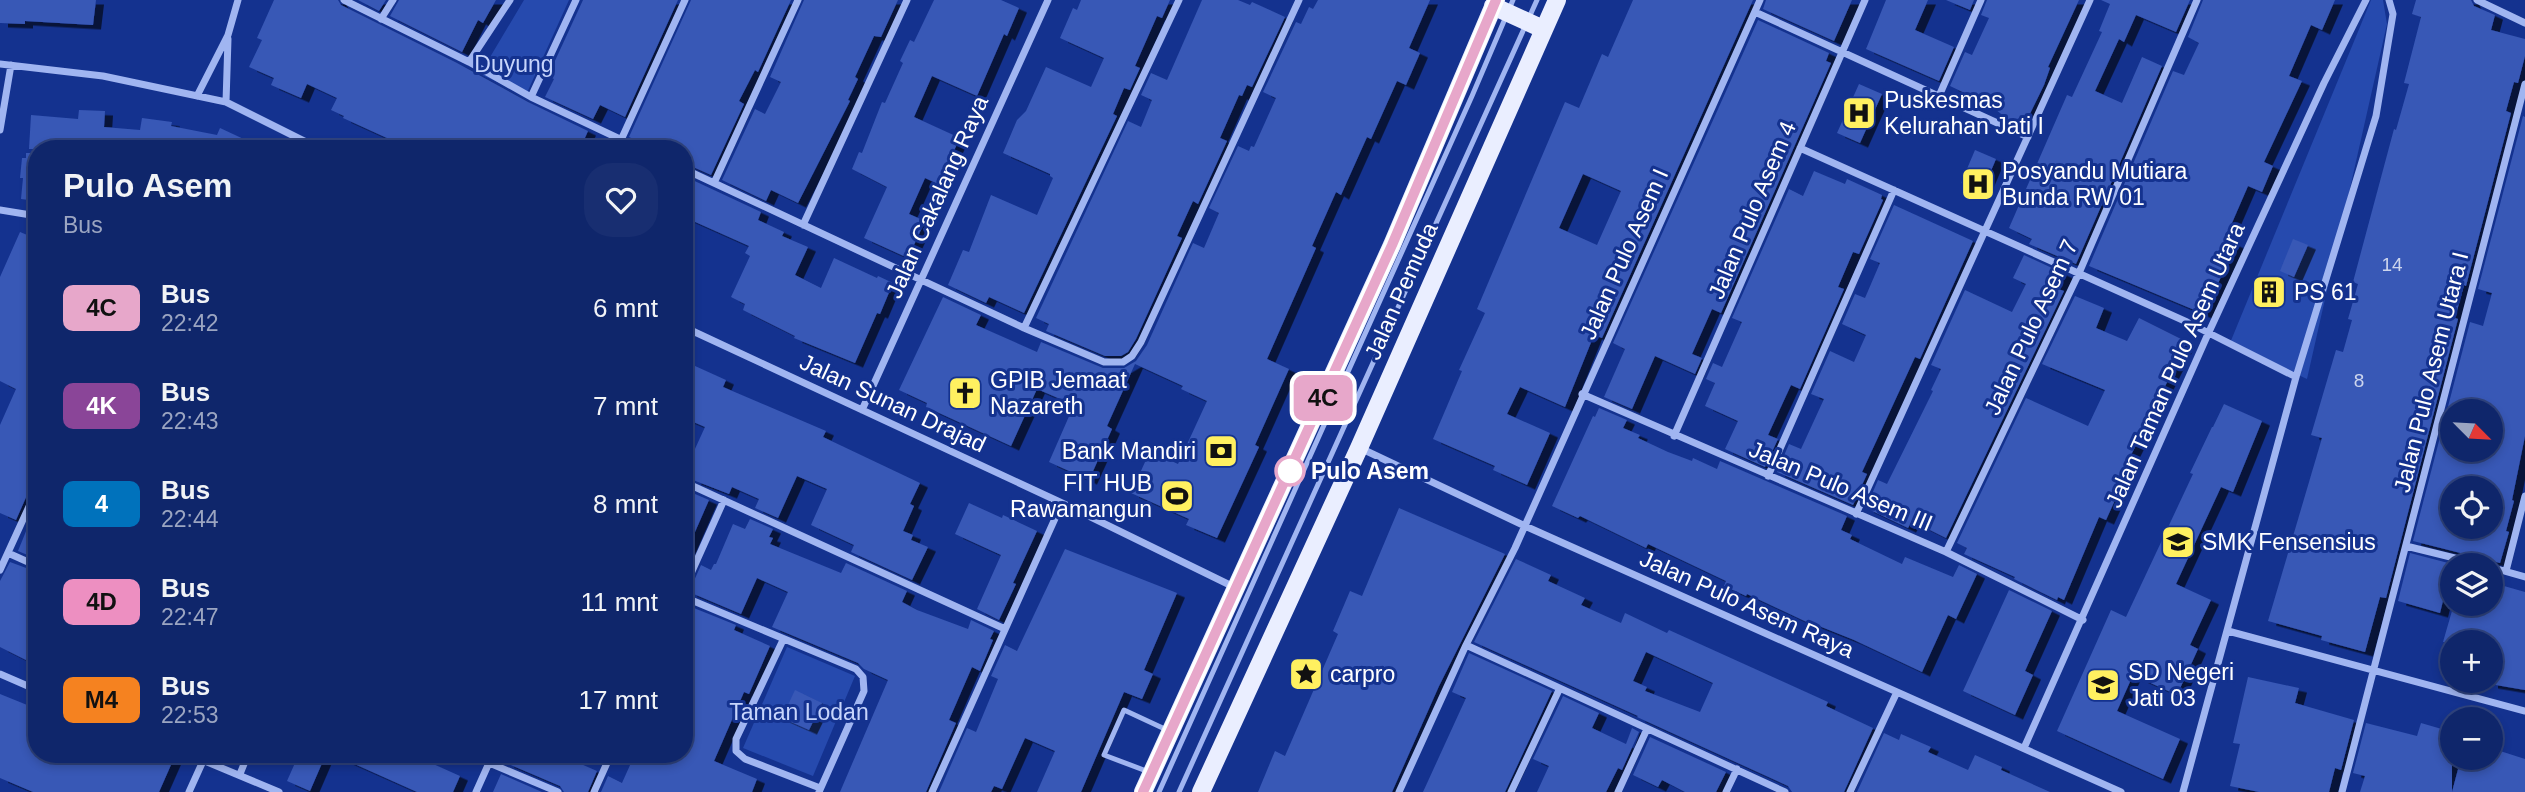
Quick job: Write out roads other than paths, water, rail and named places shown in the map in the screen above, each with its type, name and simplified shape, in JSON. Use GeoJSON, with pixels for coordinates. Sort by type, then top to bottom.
{"type":"FeatureCollection","features":[{"type":"Feature","properties":{"kind":"main road","name":"Jalan Pemuda"},"geometry":{"type":"LineString","coordinates":[[1201,792],[1359,448],[1535,26],[1557,0]]}},
{"type":"Feature","properties":{"kind":"main road","name":"Jalan Pemuda"},"geometry":{"type":"LineString","coordinates":[[1143,792],[1502,5]]}},
{"type":"Feature","properties":{"kind":"main road"},"geometry":{"type":"LineString","coordinates":[[1502,5],[1535,26]]}},
{"type":"Feature","properties":{"kind":"street"},"geometry":{"type":"LineString","coordinates":[[197,96],[228,34],[238,0]]}},
{"type":"Feature","properties":{"kind":"street"},"geometry":{"type":"LineString","coordinates":[[344,0],[469,62],[531,97],[621,140],[685,0]]}},
{"type":"Feature","properties":{"kind":"street"},"geometry":{"type":"LineString","coordinates":[[382,19],[393,0]]}},
{"type":"Feature","properties":{"kind":"street"},"geometry":{"type":"LineString","coordinates":[[469,62],[510,0]]}},
{"type":"Feature","properties":{"kind":"street"},"geometry":{"type":"LineString","coordinates":[[531,97],[576,0]]}},
{"type":"Feature","properties":{"kind":"street"},"geometry":{"type":"LineString","coordinates":[[714,183],[798,0]]}},
{"type":"Feature","properties":{"kind":"street"},"geometry":{"type":"LineString","coordinates":[[803,225],[907,0]]}},
{"type":"Feature","properties":{"kind":"street","name":"Jalan Cakalang Raya"},"geometry":{"type":"LineString","coordinates":[[862,410],[1048,0]]}},
{"type":"Feature","properties":{"kind":"street"},"geometry":{"type":"LineString","coordinates":[[1024,328],[1179,0]]}},
{"type":"Feature","properties":{"kind":"street"},"geometry":{"type":"LineString","coordinates":[[693,173],[1024,328],[1104,362],[1123,362],[1132,356],[1141,342],[1299,0]]}},
{"type":"Feature","properties":{"kind":"street","name":"Jalan Pulo Asem I"},"geometry":{"type":"LineString","coordinates":[[1399,792],[1466,645],[1525,526],[1760,0]]}},
{"type":"Feature","properties":{"kind":"street","name":"Jalan Pulo Asem 4"},"geometry":{"type":"LineString","coordinates":[[1674,436],[1865,0]]}},
{"type":"Feature","properties":{"kind":"street"},"geometry":{"type":"LineString","coordinates":[[1939,96],[1981,0]]}},
{"type":"Feature","properties":{"kind":"street"},"geometry":{"type":"LineString","coordinates":[[1856,514],[2090,0]]}},
{"type":"Feature","properties":{"kind":"street","name":"Jalan Pulo Asem 7"},"geometry":{"type":"LineString","coordinates":[[1946,552],[2079,273],[2197,0]]}},
{"type":"Feature","properties":{"kind":"street","name":"Jalan Taman Pulo Asem Utara"},"geometry":{"type":"LineString","coordinates":[[2024,748],[2208,334],[2324,83],[2366,0]]}},
{"type":"Feature","properties":{"kind":"street"},"geometry":{"type":"LineString","coordinates":[[2183,792],[2296,377],[2376,116],[2393,14],[2389,0]]}},
{"type":"Feature","properties":{"kind":"street"},"geometry":{"type":"LineString","coordinates":[[2477,0],[2525,23]]}},
{"type":"Feature","properties":{"kind":"street"},"geometry":{"type":"LineString","coordinates":[[1755,12],[2028,137]]}},
{"type":"Feature","properties":{"kind":"street"},"geometry":{"type":"LineString","coordinates":[[226,102],[228,34]]}},
{"type":"Feature","properties":{"kind":"street"},"geometry":{"type":"LineString","coordinates":[[0,64],[103,76],[226,102],[302,140]]}},
{"type":"Feature","properties":{"kind":"street"},"geometry":{"type":"LineString","coordinates":[[0,130],[11,65]]}},
{"type":"Feature","properties":{"kind":"street","name":"Jalan Pulo Asem Utara I"},"geometry":{"type":"LineString","coordinates":[[2342,792],[2525,84]]}},
{"type":"Feature","properties":{"kind":"street"},"geometry":{"type":"LineString","coordinates":[[1800,148],[2079,273],[2296,377]]}},
{"type":"Feature","properties":{"kind":"street"},"geometry":{"type":"LineString","coordinates":[[1768,476],[1894,190]]}},
{"type":"Feature","properties":{"kind":"street"},"geometry":{"type":"LineString","coordinates":[[0,211],[28,215]]}},
{"type":"Feature","properties":{"kind":"street","name":"Jalan Sunan Drajad"},"geometry":{"type":"LineString","coordinates":[[693,331],[1062,503],[1237,588]]}},
{"type":"Feature","properties":{"kind":"street","name":"Jalan Pulo Asem III"},"geometry":{"type":"LineString","coordinates":[[1582,394],[1946,552],[2083,620]]}},
{"type":"Feature","properties":{"kind":"street","name":"Jalan Pulo Asem Raya"},"geometry":{"type":"LineString","coordinates":[[1359,448],[1525,526],[2121,792]]}},
{"type":"Feature","properties":{"kind":"street"},"geometry":{"type":"LineString","coordinates":[[693,486],[1005,629]]}},
{"type":"Feature","properties":{"kind":"street"},"geometry":{"type":"LineString","coordinates":[[2525,496],[2505,571],[2525,577]]}},
{"type":"Feature","properties":{"kind":"street"},"geometry":{"type":"LineString","coordinates":[[693,569],[724,500]]}},
{"type":"Feature","properties":{"kind":"street"},"geometry":{"type":"LineString","coordinates":[[932,792],[1062,503]]}},
{"type":"Feature","properties":{"kind":"street"},"geometry":{"type":"LineString","coordinates":[[0,570],[28,509]]}},
{"type":"Feature","properties":{"kind":"street"},"geometry":{"type":"LineString","coordinates":[[2406,546],[2440,554]]}},
{"type":"Feature","properties":{"kind":"street"},"geometry":{"type":"LineString","coordinates":[[8,553],[28,562]]}},
{"type":"Feature","properties":{"kind":"street"},"geometry":{"type":"LineString","coordinates":[[693,601],[856,669],[863,677],[864,691],[820,790],[745,759],[736,751],[736,738],[783,640]]}},
{"type":"Feature","properties":{"kind":"street"},"geometry":{"type":"LineString","coordinates":[[2228,631],[2525,711]]}},
{"type":"Feature","properties":{"kind":"street"},"geometry":{"type":"LineString","coordinates":[[1466,645],[1785,792]]}},
{"type":"Feature","properties":{"kind":"street"},"geometry":{"type":"LineString","coordinates":[[0,674],[28,686]]}},
{"type":"Feature","properties":{"kind":"street"},"geometry":{"type":"LineString","coordinates":[[1511,792],[1559,690]]}},
{"type":"Feature","properties":{"kind":"street"},"geometry":{"type":"LineString","coordinates":[[1850,792],[1897,692]]}},
{"type":"Feature","properties":{"kind":"street"},"geometry":{"type":"LineString","coordinates":[[1618,792],[1647,729]]}},
{"type":"Feature","properties":{"kind":"street"},"geometry":{"type":"LineString","coordinates":[[189,792],[202,763]]}},
{"type":"Feature","properties":{"kind":"street"},"geometry":{"type":"LineString","coordinates":[[209,763],[279,792]]}},
{"type":"Feature","properties":{"kind":"street"},"geometry":{"type":"LineString","coordinates":[[240,774],[244,763]]}},
{"type":"Feature","properties":{"kind":"street"},"geometry":{"type":"LineString","coordinates":[[594,792],[607,763]]}},
{"type":"Feature","properties":{"kind":"street"},"geometry":{"type":"LineString","coordinates":[[476,792],[489,764],[558,792]]}},
{"type":"Feature","properties":{"kind":"street"},"geometry":{"type":"LineString","coordinates":[[1726,792],[1737,769]]}},
{"type":"Feature","properties":{"kind":"lane"},"geometry":{"type":"LineString","coordinates":[[1179,792],[1535,26],[1537,0]]}},
{"type":"Feature","properties":{"kind":"lane"},"geometry":{"type":"LineString","coordinates":[[1159,792],[1472,96],[1502,5]]}},
{"type":"Feature","properties":{"kind":"lane"},"geometry":{"type":"LineString","coordinates":[[1152,774],[1104,754],[1124,710],[1171,732]]}},
{"type":"Feature","properties":{"kind":"place","name":"Puskesmas Kelurahan Jati I"},"geometry":{"type":"Point","coordinates":[1859,113]}},
{"type":"Feature","properties":{"kind":"place","name":"Posyandu Mutiara Bunda RW 01"},"geometry":{"type":"Point","coordinates":[1978,184]}},
{"type":"Feature","properties":{"kind":"place","name":"PS 61"},"geometry":{"type":"Point","coordinates":[2269,292]}},
{"type":"Feature","properties":{"kind":"place","name":"GPIB Jemaat Nazareth"},"geometry":{"type":"Point","coordinates":[965,393]}},
{"type":"Feature","properties":{"kind":"place","name":"Bank Mandiri"},"geometry":{"type":"Point","coordinates":[1221,451]}},
{"type":"Feature","properties":{"kind":"place","name":"Pulo Asem"},"geometry":{"type":"Point","coordinates":[1290,471]}},
{"type":"Feature","properties":{"kind":"place","name":"FIT HUB Rawamangun"},"geometry":{"type":"Point","coordinates":[1177,496]}},
{"type":"Feature","properties":{"kind":"place","name":"SMK Fensensius"},"geometry":{"type":"Point","coordinates":[2178,542]}},
{"type":"Feature","properties":{"kind":"place","name":"carpro"},"geometry":{"type":"Point","coordinates":[1306,674]}},
{"type":"Feature","properties":{"kind":"place","name":"SD Negeri Jati 03"},"geometry":{"type":"Point","coordinates":[2103,685]}},
{"type":"Feature","properties":{"kind":"park label","name":"Duyung"},"geometry":{"type":"Point","coordinates":[514,64]}},
{"type":"Feature","properties":{"kind":"park label","name":"Taman Lodan"},"geometry":{"type":"Point","coordinates":[799,712]}}]}
